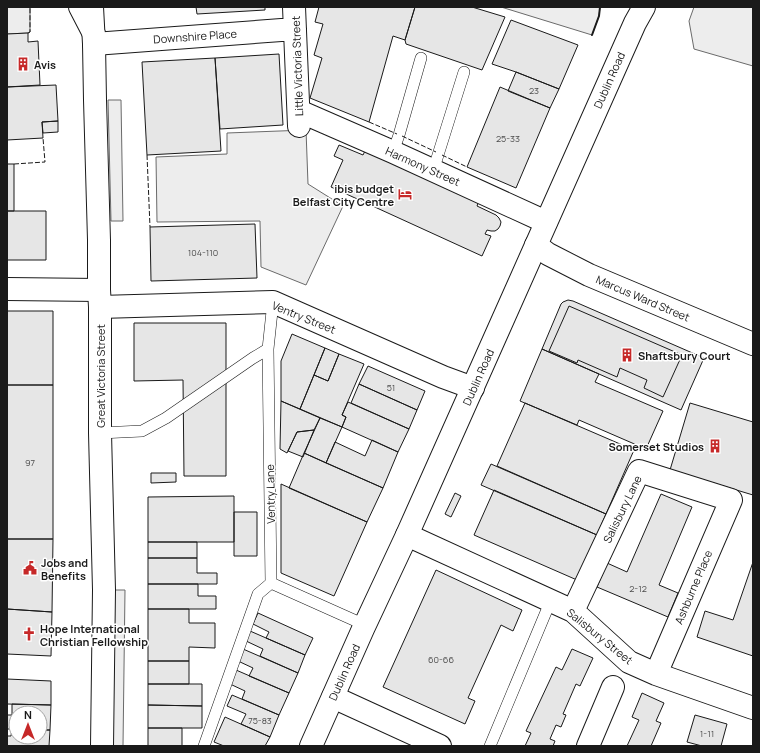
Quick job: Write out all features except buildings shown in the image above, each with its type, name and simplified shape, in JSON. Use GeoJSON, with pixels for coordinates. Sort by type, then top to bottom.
{"type":"FeatureCollection","features":[{"type":"Feature","properties":{"kind":"street"},"geometry":{"type":"LineString","coordinates":[[80,7],[94,39]]}},
{"type":"Feature","properties":{"kind":"street","name":"Great Victoria Street"},"geometry":{"type":"LineString","coordinates":[[92,7],[99,240],[100,433],[104,590],[102,746]]}},
{"type":"Feature","properties":{"kind":"street","name":"Little Victoria Street"},"geometry":{"type":"LineString","coordinates":[[294,7],[299,118]]}},
{"type":"Feature","properties":{"kind":"street","name":"Dublin Road"},"geometry":{"type":"LineString","coordinates":[[311,746],[473,388],[638,12]]}},
{"type":"Feature","properties":{"kind":"street","name":"Downshire Place"},"geometry":{"type":"LineString","coordinates":[[94,39],[295,29]]}},
{"type":"Feature","properties":{"kind":"street","name":"Harmony Street"},"geometry":{"type":"LineString","coordinates":[[299,118],[393,152],[546,222]]}},
{"type":"Feature","properties":{"kind":"street","name":"Marcus Ward Street"},"geometry":{"type":"LineString","coordinates":[[536,245],[548,254],[589,275],[753,344]]}},
{"type":"Feature","properties":{"kind":"street","name":"Ventry Street"},"geometry":{"type":"LineString","coordinates":[[7,289],[100,298],[273,302],[457,383],[473,388]]}},
{"type":"Feature","properties":{"kind":"street","name":"Salisbury Lane"},"geometry":{"type":"LineString","coordinates":[[573,611],[639,472],[731,500]]}},
{"type":"Feature","properties":{"kind":"street","name":"Ashburne Place"},"geometry":{"type":"LineString","coordinates":[[656,674],[731,500]]}},
{"type":"Feature","properties":{"kind":"street","name":"Salisbury Street"},"geometry":{"type":"LineString","coordinates":[[407,535],[573,611],[629,662],[656,674],[753,708]]}},
{"type":"Feature","properties":{"kind":"street"},"geometry":{"type":"LineString","coordinates":[[588,746],[613,687]]}},
{"type":"Feature","properties":{"kind":"street"},"geometry":{"type":"LineString","coordinates":[[333,697],[440,746]]}},
{"type":"Feature","properties":{"kind":"lane"},"geometry":{"type":"LineString","coordinates":[[393,152],[421,58]]}},
{"type":"Feature","properties":{"kind":"lane"},"geometry":{"type":"LineString","coordinates":[[433,171],[464,72]]}},
{"type":"Feature","properties":{"kind":"lane","name":"Ventry Lane"},"geometry":{"type":"LineString","coordinates":[[271,583],[268,349],[273,302]]}},
{"type":"Feature","properties":{"kind":"lane"},"geometry":{"type":"LineString","coordinates":[[100,433],[142,431],[166,418],[268,349]]}},
{"type":"Feature","properties":{"kind":"lane"},"geometry":{"type":"LineString","coordinates":[[204,746],[258,594],[271,583],[365,625]]}},
{"type":"Feature","properties":{"kind":"lane"},"geometry":{"type":"LineString","coordinates":[[490,746],[551,600]]}},
{"type":"Feature","properties":{"kind":"shaded area"},"geometry":{"type":"Polygon","coordinates":[[[7,7],[30,7],[30,32],[7,34],[7,7]]]}},
{"type":"Feature","properties":{"kind":"shaded area"},"geometry":{"type":"Polygon","coordinates":[[[501,7],[600,7],[599,16],[592,35],[501,7]]]}},
{"type":"Feature","properties":{"kind":"shaded area"},"geometry":{"type":"Polygon","coordinates":[[[694,7],[753,7],[753,66],[694,49],[689,21],[694,7]]]}},
{"type":"Feature","properties":{"kind":"shaded area"},"geometry":{"type":"Polygon","coordinates":[[[108,100],[121,100],[123,221],[111,221],[108,100]]]}},
{"type":"Feature","properties":{"kind":"shaded area"},"geometry":{"type":"Polygon","coordinates":[[[306,130],[308,184],[343,206],[306,285],[261,267],[260,221],[157,222],[156,157],[227,154],[227,133],[306,130]]]}},
{"type":"Feature","properties":{"kind":"shaded area"},"geometry":{"type":"Polygon","coordinates":[[[114,590],[125,590],[123,746],[113,746],[114,590]]]}},
{"type":"Feature","properties":{"kind":"fence"},"geometry":{"type":"LineString","coordinates":[[28,33],[30,32],[30,7]]}},
{"type":"Feature","properties":{"kind":"fence"},"geometry":{"type":"LineString","coordinates":[[369,122],[397,134]]}},
{"type":"Feature","properties":{"kind":"fence"},"geometry":{"type":"LineString","coordinates":[[402,136],[436,152]]}},
{"type":"Feature","properties":{"kind":"fence"},"geometry":{"type":"LineString","coordinates":[[14,164],[45,162],[43,138]]}},
{"type":"Feature","properties":{"kind":"fence"},"geometry":{"type":"LineString","coordinates":[[147,155],[150,227]]}},
{"type":"Feature","properties":{"kind":"fence"},"geometry":{"type":"LineString","coordinates":[[442,155],[467,167]]}},
{"type":"Feature","properties":{"kind":"wall"},"geometry":{"type":"LineString","coordinates":[[592,35],[599,16],[600,7]]}},
{"type":"Feature","properties":{"kind":"place","name":"Avis"},"geometry":{"type":"Point","coordinates":[23,64]}},
{"type":"Feature","properties":{"kind":"place","name":"ibis budget Belfast City Centre"},"geometry":{"type":"Point","coordinates":[405,194]}},
{"type":"Feature","properties":{"kind":"place","name":"Shaftsbury Court"},"geometry":{"type":"Point","coordinates":[627,355]}},
{"type":"Feature","properties":{"kind":"place","name":"Somerset Studios"},"geometry":{"type":"Point","coordinates":[715,446]}},
{"type":"Feature","properties":{"kind":"place","name":"Jobs and Benefits"},"geometry":{"type":"Point","coordinates":[30,568]}},
{"type":"Feature","properties":{"kind":"place","name":"Hope International Christian Fellowship"},"geometry":{"type":"Point","coordinates":[29,634]}}]}
